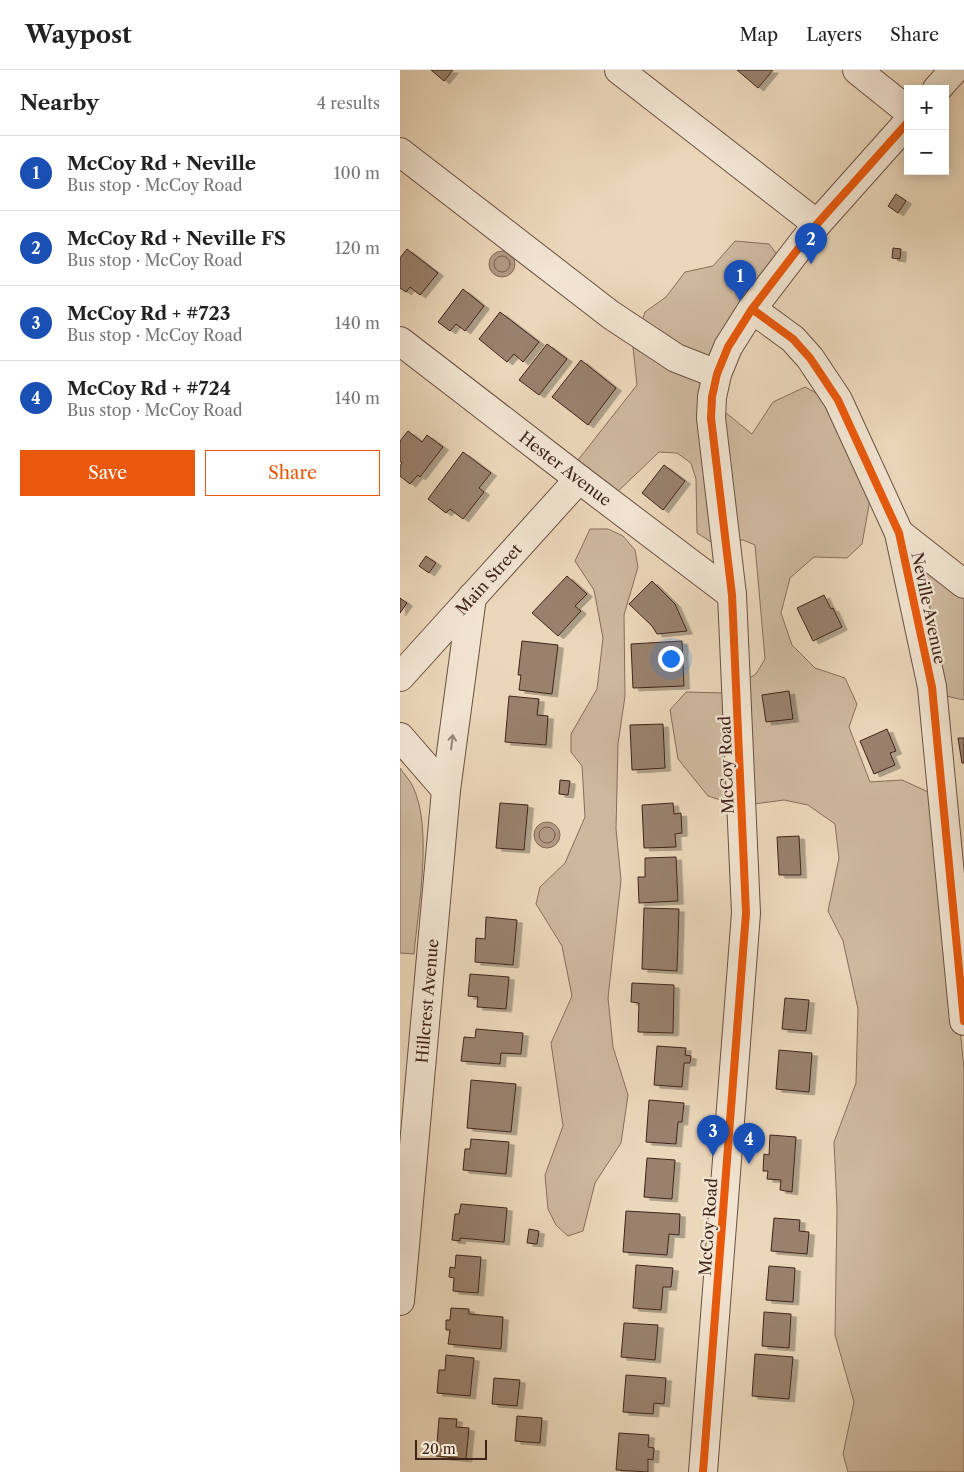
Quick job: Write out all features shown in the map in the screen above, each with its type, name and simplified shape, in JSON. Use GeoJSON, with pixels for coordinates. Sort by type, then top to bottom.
{"type":"FeatureCollection","features":[{"type":"Feature","properties":{"kind":"street"},"geometry":{"type":"LineString","coordinates":[[619,70],[817,224]]}},
{"type":"Feature","properties":{"kind":"street"},"geometry":{"type":"LineString","coordinates":[[857,70],[904,108]]}},
{"type":"Feature","properties":{"kind":"street"},"geometry":{"type":"LineString","coordinates":[[941,85],[954,70]]}},
{"type":"Feature","properties":{"kind":"street","name":"McCoy Road"},"geometry":{"type":"LineString","coordinates":[[703,1472],[746,913],[732,595],[711,418],[712,397],[717,374],[728,347],[752,309],[817,224],[904,126]]}},
{"type":"Feature","properties":{"kind":"street"},"geometry":{"type":"LineString","coordinates":[[400,152],[611,315],[676,358],[717,374]]}},
{"type":"Feature","properties":{"kind":"street","name":"Neville Avenue"},"geometry":{"type":"LineString","coordinates":[[752,309],[793,339],[810,358],[838,400],[899,532],[932,687],[964,1021]]}},
{"type":"Feature","properties":{"kind":"street","name":"Hester Avenue"},"geometry":{"type":"LineString","coordinates":[[400,341],[579,480],[732,595]]}},
{"type":"Feature","properties":{"kind":"street","name":"Main Street"},"geometry":{"type":"LineString","coordinates":[[400,678],[579,480]]}},
{"type":"Feature","properties":{"kind":"street"},"geometry":{"type":"LineString","coordinates":[[899,532],[964,584]]}},
{"type":"Feature","properties":{"kind":"street","name":"Hillcrest Avenue"},"geometry":{"type":"LineString","coordinates":[[400,1301],[446,790],[472,597]]}},
{"type":"Feature","properties":{"kind":"street"},"geometry":{"type":"LineString","coordinates":[[400,737],[446,790]]}},
{"type":"Feature","properties":{"kind":"shaded area"},"geometry":{"type":"Polygon","coordinates":[[[735,241],[769,244],[782,261],[709,399],[752,434],[773,402],[805,387],[836,404],[873,483],[862,544],[847,558],[814,557],[790,578],[781,613],[792,645],[815,668],[845,678],[857,704],[849,727],[870,782],[902,780],[937,796],[964,1069],[964,1472],[848,1472],[843,1454],[854,1402],[835,1335],[837,1209],[834,1142],[856,1083],[858,1009],[843,941],[828,911],[839,858],[835,824],[808,805],[784,800],[739,806],[708,796],[678,759],[670,710],[686,692],[726,693],[756,674],[765,659],[755,545],[743,540],[711,542],[697,533],[696,479],[691,463],[677,453],[659,452],[610,499],[571,469],[637,385],[633,347],[645,312],[666,297],[685,272],[713,266],[735,241]]]}},
{"type":"Feature","properties":{"kind":"shaded area"},"geometry":{"type":"Polygon","coordinates":[[[590,529],[608,529],[623,536],[635,550],[638,567],[624,615],[625,696],[618,744],[616,829],[621,880],[608,998],[613,1047],[628,1095],[621,1143],[595,1183],[583,1231],[568,1236],[556,1225],[548,1209],[545,1175],[563,1126],[551,1043],[572,996],[562,946],[536,904],[540,887],[565,863],[585,817],[582,766],[571,752],[571,734],[597,689],[603,638],[594,590],[575,561],[590,529]]]}},
{"type":"Feature","properties":{"kind":"shaded area"},"geometry":{"type":"Polygon","coordinates":[[[909,548],[964,590],[964,700],[937,694],[909,548]]]}},
{"type":"Feature","properties":{"kind":"shaded area"},"geometry":{"type":"Polygon","coordinates":[[[400,768],[413,787],[419,804],[422,824],[421,892],[414,954],[400,953],[400,768]]]}},
{"type":"Feature","properties":{"kind":"water"},"geometry":{"type":"Polygon","coordinates":[[[502,251],[511,255],[515,264],[511,273],[502,277],[493,273],[489,264],[493,255],[502,251]]]}},
{"type":"Feature","properties":{"kind":"water"},"geometry":{"type":"Polygon","coordinates":[[[547,822],[556,826],[560,835],[556,844],[547,848],[538,844],[534,835],[538,826],[547,822]]]}},
{"type":"Feature","properties":{"kind":"building"},"geometry":{"type":"Polygon","coordinates":[[[431,70],[453,70],[444,81],[431,70]]]}},
{"type":"Feature","properties":{"kind":"building"},"geometry":{"type":"Polygon","coordinates":[[[737,70],[773,70],[758,88],[737,70]]]}},
{"type":"Feature","properties":{"kind":"building"},"geometry":{"type":"Polygon","coordinates":[[[896,194],[906,201],[898,213],[888,206],[896,194]]]}},
{"type":"Feature","properties":{"kind":"building"},"geometry":{"type":"Polygon","coordinates":[[[893,248],[901,249],[900,259],[892,258],[893,248]]]}},
{"type":"Feature","properties":{"kind":"building"},"geometry":{"type":"Polygon","coordinates":[[[407,249],[438,273],[420,295],[410,287],[406,292],[400,288],[400,258],[407,249]]]}},
{"type":"Feature","properties":{"kind":"building"},"geometry":{"type":"Polygon","coordinates":[[[463,289],[484,306],[465,331],[456,324],[450,331],[438,322],[463,289]]]}},
{"type":"Feature","properties":{"kind":"building"},"geometry":{"type":"Polygon","coordinates":[[[500,312],[539,342],[523,362],[514,354],[507,362],[479,339],[500,312]]]}},
{"type":"Feature","properties":{"kind":"building"},"geometry":{"type":"Polygon","coordinates":[[[547,344],[567,359],[539,395],[519,380],[547,344]]]}},
{"type":"Feature","properties":{"kind":"building"},"geometry":{"type":"Polygon","coordinates":[[[581,360],[616,388],[588,425],[552,397],[581,360]]]}},
{"type":"Feature","properties":{"kind":"building"},"geometry":{"type":"Polygon","coordinates":[[[408,431],[422,442],[427,435],[443,447],[420,477],[418,475],[410,484],[400,476],[400,466],[402,463],[400,461],[400,441],[408,431]]]}},
{"type":"Feature","properties":{"kind":"building"},"geometry":{"type":"Polygon","coordinates":[[[463,452],[491,473],[479,488],[484,492],[463,519],[450,509],[446,513],[428,499],[463,452]]]}},
{"type":"Feature","properties":{"kind":"building"},"geometry":{"type":"Polygon","coordinates":[[[664,465],[685,481],[663,510],[642,493],[664,465]]]}},
{"type":"Feature","properties":{"kind":"building"},"geometry":{"type":"Polygon","coordinates":[[[426,556],[436,563],[429,573],[419,566],[426,556]]]}},
{"type":"Feature","properties":{"kind":"building"},"geometry":{"type":"Polygon","coordinates":[[[567,576],[587,594],[575,606],[581,611],[558,636],[532,613],[567,576]]]}},
{"type":"Feature","properties":{"kind":"building"},"geometry":{"type":"Polygon","coordinates":[[[652,581],[675,604],[687,631],[657,634],[652,626],[629,604],[652,581]]]}},
{"type":"Feature","properties":{"kind":"building"},"geometry":{"type":"Polygon","coordinates":[[[824,595],[842,627],[813,641],[797,608],[824,595]]]}},
{"type":"Feature","properties":{"kind":"building"},"geometry":{"type":"Polygon","coordinates":[[[400,598],[407,603],[400,613],[400,598]]]}},
{"type":"Feature","properties":{"kind":"building"},"geometry":{"type":"Polygon","coordinates":[[[522,641],[558,645],[552,694],[519,690],[521,675],[518,675],[522,641]]]}},
{"type":"Feature","properties":{"kind":"building"},"geometry":{"type":"Polygon","coordinates":[[[682,641],[684,686],[633,688],[631,644],[682,641]]]}},
{"type":"Feature","properties":{"kind":"building"},"geometry":{"type":"Polygon","coordinates":[[[789,691],[793,719],[766,722],[762,695],[789,691]]]}},
{"type":"Feature","properties":{"kind":"building"},"geometry":{"type":"Polygon","coordinates":[[[509,696],[539,699],[537,715],[548,716],[546,745],[505,742],[509,696]]]}},
{"type":"Feature","properties":{"kind":"building"},"geometry":{"type":"Polygon","coordinates":[[[663,724],[665,768],[632,770],[630,725],[663,724]]]}},
{"type":"Feature","properties":{"kind":"building"},"geometry":{"type":"Polygon","coordinates":[[[887,729],[896,751],[890,753],[895,765],[874,774],[860,741],[887,729]]]}},
{"type":"Feature","properties":{"kind":"building"},"geometry":{"type":"Polygon","coordinates":[[[958,738],[964,738],[964,763],[962,763],[958,738]]]}},
{"type":"Feature","properties":{"kind":"building"},"geometry":{"type":"Polygon","coordinates":[[[560,780],[570,781],[568,795],[559,794],[560,780]]]}},
{"type":"Feature","properties":{"kind":"building"},"geometry":{"type":"Polygon","coordinates":[[[500,803],[528,805],[524,850],[496,848],[500,803]]]}},
{"type":"Feature","properties":{"kind":"building"},"geometry":{"type":"Polygon","coordinates":[[[673,803],[674,814],[681,813],[682,833],[675,834],[676,847],[644,848],[642,805],[673,803]]]}},
{"type":"Feature","properties":{"kind":"building"},"geometry":{"type":"Polygon","coordinates":[[[799,836],[801,875],[779,875],[777,837],[799,836]]]}},
{"type":"Feature","properties":{"kind":"building"},"geometry":{"type":"Polygon","coordinates":[[[676,857],[678,901],[639,903],[638,877],[645,877],[645,858],[676,857]]]}},
{"type":"Feature","properties":{"kind":"building"},"geometry":{"type":"Polygon","coordinates":[[[644,908],[679,909],[677,971],[642,969],[644,908]]]}},
{"type":"Feature","properties":{"kind":"building"},"geometry":{"type":"Polygon","coordinates":[[[486,917],[517,920],[513,965],[475,962],[476,938],[485,939],[486,917]]]}},
{"type":"Feature","properties":{"kind":"building"},"geometry":{"type":"Polygon","coordinates":[[[470,974],[509,977],[506,1009],[477,1007],[478,997],[468,996],[470,974]]]}},
{"type":"Feature","properties":{"kind":"building"},"geometry":{"type":"Polygon","coordinates":[[[632,983],[674,985],[673,1033],[638,1032],[639,1003],[631,1002],[632,983]]]}},
{"type":"Feature","properties":{"kind":"building"},"geometry":{"type":"Polygon","coordinates":[[[785,998],[809,1000],[806,1031],[782,1029],[785,998]]]}},
{"type":"Feature","properties":{"kind":"building"},"geometry":{"type":"Polygon","coordinates":[[[476,1029],[523,1033],[521,1054],[501,1053],[500,1064],[461,1061],[464,1037],[475,1038],[476,1029]]]}},
{"type":"Feature","properties":{"kind":"building"},"geometry":{"type":"Polygon","coordinates":[[[657,1046],[686,1048],[685,1055],[691,1056],[690,1063],[684,1063],[682,1087],[654,1085],[657,1046]]]}},
{"type":"Feature","properties":{"kind":"building"},"geometry":{"type":"Polygon","coordinates":[[[779,1050],[812,1053],[809,1092],[776,1089],[779,1050]]]}},
{"type":"Feature","properties":{"kind":"building"},"geometry":{"type":"Polygon","coordinates":[[[471,1080],[516,1084],[511,1132],[467,1128],[471,1080]]]}},
{"type":"Feature","properties":{"kind":"building"},"geometry":{"type":"Polygon","coordinates":[[[649,1100],[684,1103],[682,1122],[678,1122],[676,1144],[646,1142],[649,1100]]]}},
{"type":"Feature","properties":{"kind":"building"},"geometry":{"type":"Polygon","coordinates":[[[770,1135],[796,1137],[792,1192],[780,1190],[781,1180],[767,1179],[768,1171],[763,1171],[764,1154],[769,1155],[770,1135]]]}},
{"type":"Feature","properties":{"kind":"building"},"geometry":{"type":"Polygon","coordinates":[[[471,1139],[509,1142],[506,1174],[463,1170],[465,1149],[470,1149],[471,1139]]]}},
{"type":"Feature","properties":{"kind":"building"},"geometry":{"type":"Polygon","coordinates":[[[647,1158],[675,1160],[672,1199],[644,1197],[647,1158]]]}},
{"type":"Feature","properties":{"kind":"building"},"geometry":{"type":"Polygon","coordinates":[[[461,1204],[507,1208],[504,1242],[460,1238],[460,1241],[452,1240],[455,1214],[459,1214],[461,1204]]]}},
{"type":"Feature","properties":{"kind":"building"},"geometry":{"type":"Polygon","coordinates":[[[626,1211],[680,1214],[679,1235],[669,1234],[667,1255],[623,1252],[626,1211]]]}},
{"type":"Feature","properties":{"kind":"building"},"geometry":{"type":"Polygon","coordinates":[[[774,1218],[800,1220],[799,1231],[809,1232],[807,1254],[771,1251],[774,1218]]]}},
{"type":"Feature","properties":{"kind":"building"},"geometry":{"type":"Polygon","coordinates":[[[529,1229],[539,1231],[537,1244],[527,1243],[529,1229]]]}},
{"type":"Feature","properties":{"kind":"building"},"geometry":{"type":"Polygon","coordinates":[[[456,1255],[481,1257],[478,1293],[453,1291],[454,1278],[449,1277],[450,1267],[455,1268],[456,1255]]]}},
{"type":"Feature","properties":{"kind":"building"},"geometry":{"type":"Polygon","coordinates":[[[636,1265],[673,1268],[671,1287],[663,1287],[661,1310],[633,1308],[636,1265]]]}},
{"type":"Feature","properties":{"kind":"building"},"geometry":{"type":"Polygon","coordinates":[[[769,1266],[795,1268],[793,1302],[766,1300],[769,1266]]]}},
{"type":"Feature","properties":{"kind":"building"},"geometry":{"type":"Polygon","coordinates":[[[451,1308],[469,1309],[469,1314],[503,1317],[501,1349],[448,1344],[450,1330],[446,1330],[446,1320],[450,1320],[451,1308]]]}},
{"type":"Feature","properties":{"kind":"building"},"geometry":{"type":"Polygon","coordinates":[[[764,1312],[791,1314],[789,1348],[762,1346],[764,1312]]]}},
{"type":"Feature","properties":{"kind":"building"},"geometry":{"type":"Polygon","coordinates":[[[624,1323],[658,1325],[655,1360],[621,1357],[624,1323]]]}},
{"type":"Feature","properties":{"kind":"building"},"geometry":{"type":"Polygon","coordinates":[[[755,1354],[793,1357],[789,1399],[752,1396],[755,1354]]]}},
{"type":"Feature","properties":{"kind":"building"},"geometry":{"type":"Polygon","coordinates":[[[446,1355],[474,1358],[470,1396],[437,1393],[439,1370],[445,1370],[446,1355]]]}},
{"type":"Feature","properties":{"kind":"building"},"geometry":{"type":"Polygon","coordinates":[[[626,1375],[666,1378],[664,1404],[654,1403],[653,1414],[623,1412],[626,1375]]]}},
{"type":"Feature","properties":{"kind":"building"},"geometry":{"type":"Polygon","coordinates":[[[494,1378],[520,1380],[517,1406],[492,1404],[494,1378]]]}},
{"type":"Feature","properties":{"kind":"building"},"geometry":{"type":"Polygon","coordinates":[[[517,1416],[542,1418],[540,1443],[515,1441],[517,1416]]]}},
{"type":"Feature","properties":{"kind":"building"},"geometry":{"type":"Polygon","coordinates":[[[439,1418],[457,1419],[456,1427],[469,1428],[466,1459],[436,1456],[439,1418]]]}},
{"type":"Feature","properties":{"kind":"building"},"geometry":{"type":"Polygon","coordinates":[[[619,1433],[649,1435],[648,1447],[654,1448],[653,1460],[648,1459],[648,1472],[616,1470],[619,1433]]]}},
{"type":"Feature","properties":{"kind":"cycle path"},"geometry":{"type":"LineString","coordinates":[[703,1472],[746,913],[732,595],[711,418],[712,397],[717,374],[728,347],[752,309],[817,224],[904,126]]}},
{"type":"Feature","properties":{"kind":"cycle path"},"geometry":{"type":"LineString","coordinates":[[752,309],[793,339],[810,358],[838,400],[899,533],[932,687],[964,1021]]}},
{"type":"Feature","properties":{"kind":"place","name":"McCoy Rd + Neville FS"},"geometry":{"type":"Point","coordinates":[811,264]}},
{"type":"Feature","properties":{"kind":"place","name":"McCoy Rd + Neville"},"geometry":{"type":"Point","coordinates":[740,301]}},
{"type":"Feature","properties":{"kind":"place","name":"McCoy Rd + #723"},"geometry":{"type":"Point","coordinates":[713,1156]}},
{"type":"Feature","properties":{"kind":"place","name":"McCoy Rd + #724"},"geometry":{"type":"Point","coordinates":[749,1164]}}]}
